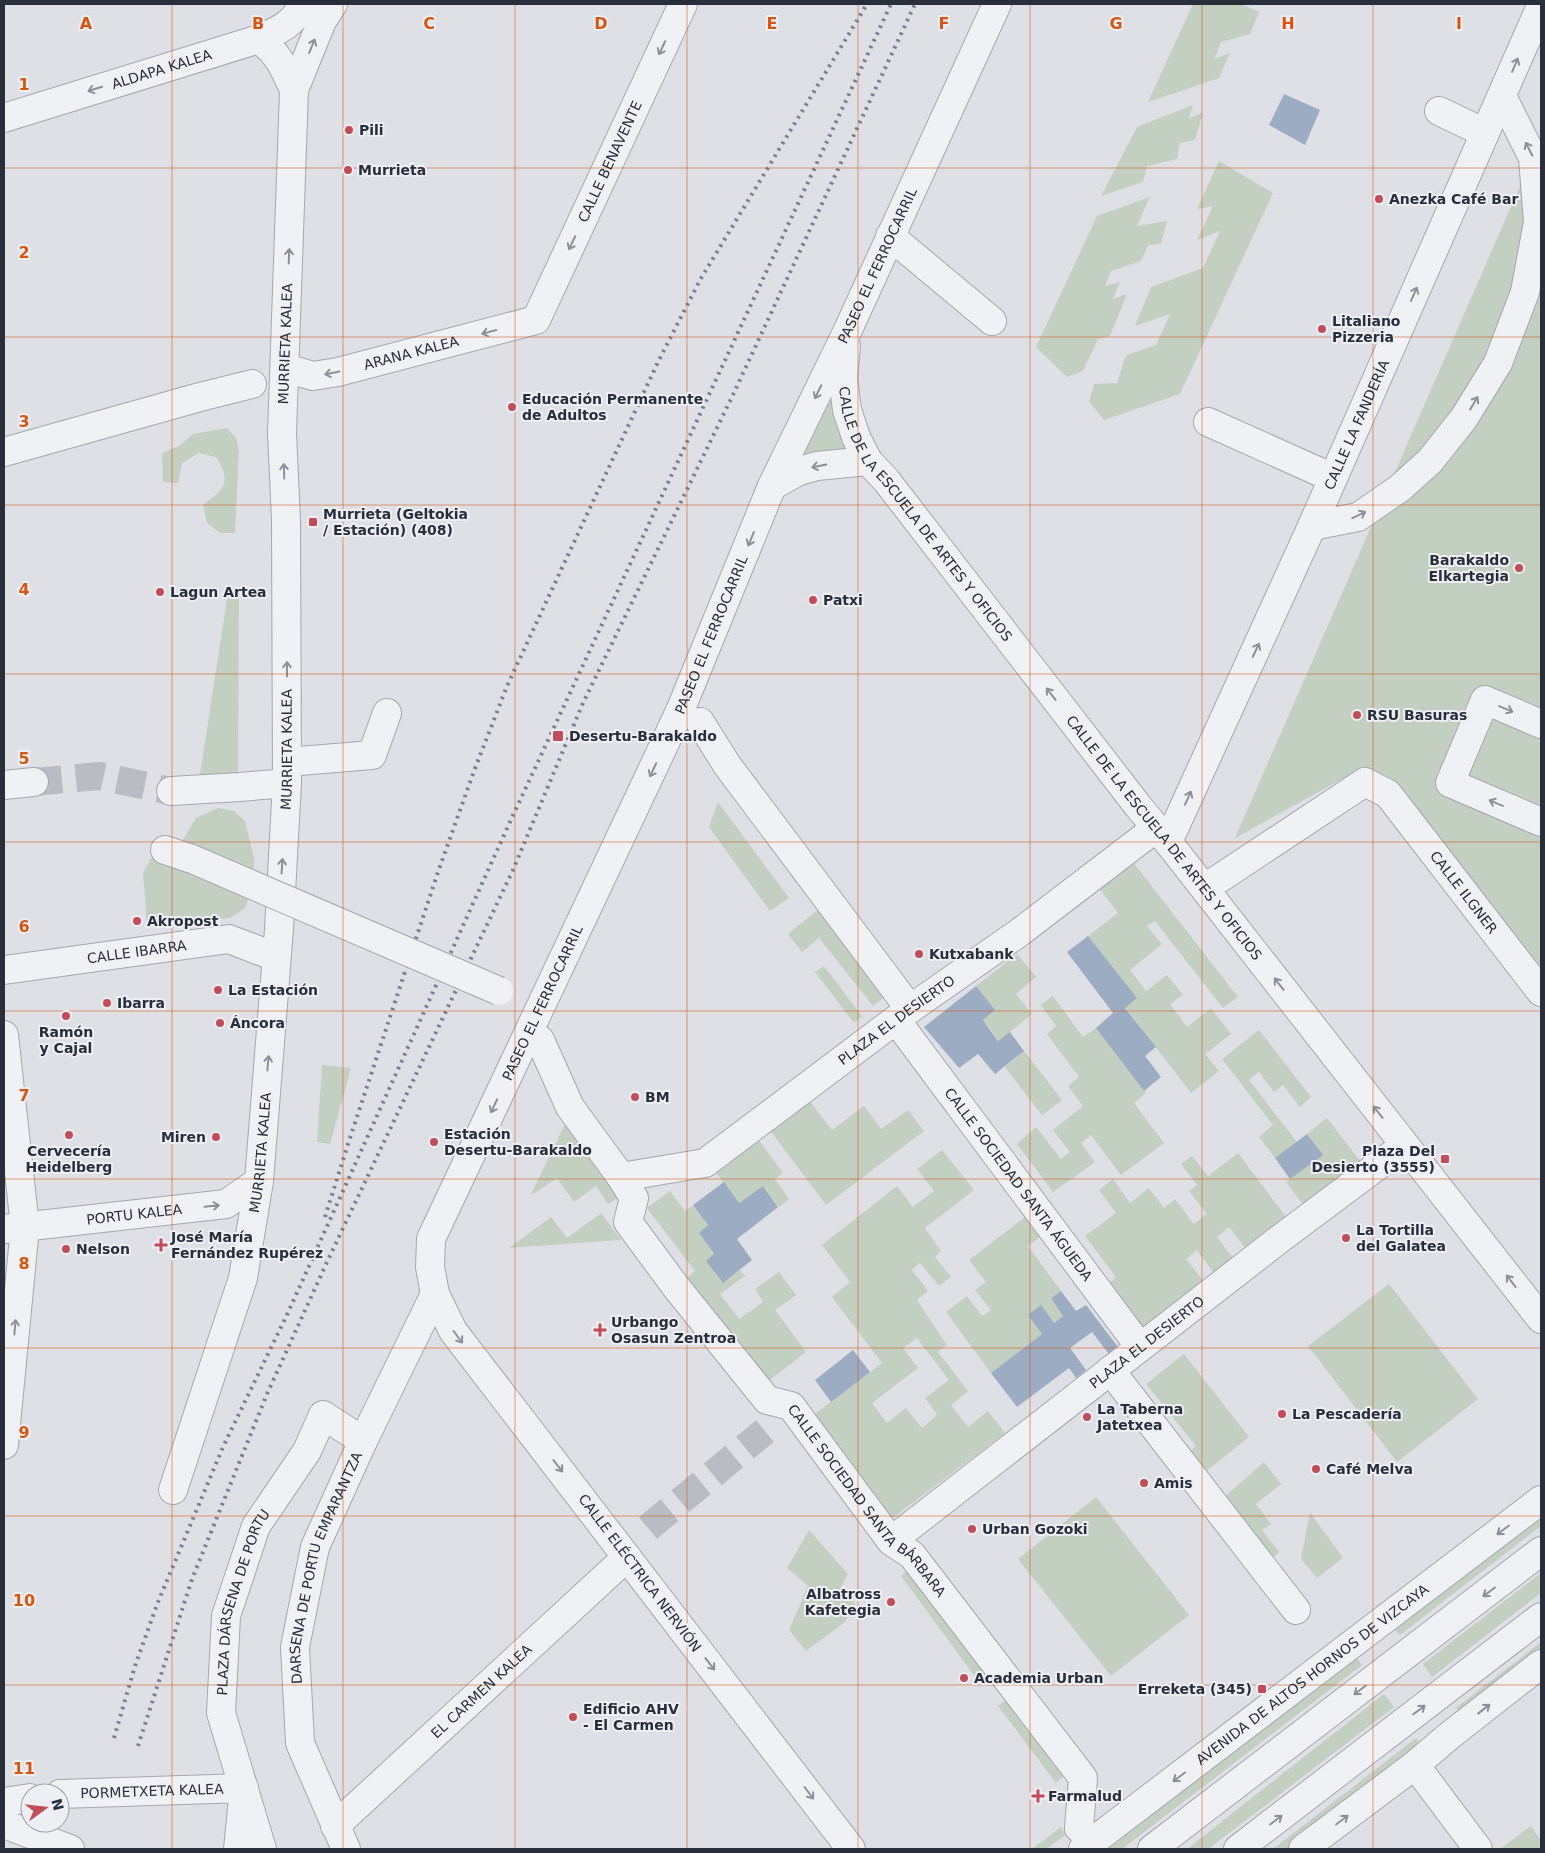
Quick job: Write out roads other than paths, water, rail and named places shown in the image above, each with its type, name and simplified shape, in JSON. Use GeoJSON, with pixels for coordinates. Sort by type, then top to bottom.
{"type":"FeatureCollection","features":[{"type":"Feature","properties":{"kind":"street"},"geometry":{"type":"LineString","coordinates":[[258,39],[279,30],[297,16],[350,4]]}},
{"type":"Feature","properties":{"kind":"street","name":"CALLE BENAVENTE"},"geometry":{"type":"LineString","coordinates":[[536,320],[683,4]]}},
{"type":"Feature","properties":{"kind":"street","name":"PASEO EL FERROCARRIL"},"geometry":{"type":"LineString","coordinates":[[435,1294],[430,1267],[431,1239],[680,711],[772,486],[847,332],[997,4]]}},
{"type":"Feature","properties":{"kind":"street","name":"CALLE LA FANDERÍA"},"geometry":{"type":"LineString","coordinates":[[1162,835],[1312,526],[1541,6]]}},
{"type":"Feature","properties":{"kind":"street","name":"MURRIETA KALEA"},"geometry":{"type":"LineString","coordinates":[[173,1490],[243,1278],[258,1182],[279,929],[287,772],[286,520],[282,433],[286,368],[294,90],[319,10]]}},
{"type":"Feature","properties":{"kind":"street"},"geometry":{"type":"LineString","coordinates":[[258,39],[272,48],[284,67],[294,90]]}},
{"type":"Feature","properties":{"kind":"street","name":"ALDAPA KALEA"},"geometry":{"type":"LineString","coordinates":[[4,118],[258,39]]}},
{"type":"Feature","properties":{"kind":"street"},"geometry":{"type":"LineString","coordinates":[[1312,526],[1358,517],[1406,483],[1430,461],[1464,418],[1498,363],[1525,292],[1538,222],[1533,158],[1502,96]]}},
{"type":"Feature","properties":{"kind":"street"},"geometry":{"type":"LineString","coordinates":[[1439,111],[1485,132]]}},
{"type":"Feature","properties":{"kind":"street"},"geometry":{"type":"LineString","coordinates":[[890,236],[992,320]]}},
{"type":"Feature","properties":{"kind":"street","name":"ARANA KALEA"},"geometry":{"type":"LineString","coordinates":[[286,368],[313,376],[338,372],[536,320]]}},
{"type":"Feature","properties":{"kind":"street","name":"CALLE DE LA ESCUELA DE ARTES Y OFICIOS"},"geometry":{"type":"LineString","coordinates":[[847,332],[843,378],[847,410],[856,437],[868,461],[886,480],[1404,1146],[1541,1319]]}},
{"type":"Feature","properties":{"kind":"street"},"geometry":{"type":"LineString","coordinates":[[4,452],[252,384]]}},
{"type":"Feature","properties":{"kind":"street"},"geometry":{"type":"LineString","coordinates":[[1208,422],[1333,478]]}},
{"type":"Feature","properties":{"kind":"street"},"geometry":{"type":"LineString","coordinates":[[772,486],[799,471],[817,466],[868,461]]}},
{"type":"Feature","properties":{"kind":"street"},"geometry":{"type":"LineString","coordinates":[[1541,724],[1485,700],[1450,783],[1541,822]]}},
{"type":"Feature","properties":{"kind":"street"},"geometry":{"type":"LineString","coordinates":[[171,791],[240,788],[287,772],[372,755],[387,713]]}},
{"type":"Feature","properties":{"kind":"street","name":"CALLE SOCIEDAD SANTA ÁGUEDA"},"geometry":{"type":"LineString","coordinates":[[700,722],[727,765],[1134,1339],[1144,1344]]}},
{"type":"Feature","properties":{"kind":"street"},"geometry":{"type":"LineString","coordinates":[[4,785],[34,782]]}},
{"type":"Feature","properties":{"kind":"street","name":"CALLE ILGNER"},"geometry":{"type":"LineString","coordinates":[[1204,888],[1377,788],[1541,992]]}},
{"type":"Feature","properties":{"kind":"street","name":"PLAZA EL DESIERTO"},"geometry":{"type":"LineString","coordinates":[[621,1177],[705,1163],[903,1014],[1162,835]]}},
{"type":"Feature","properties":{"kind":"street"},"geometry":{"type":"LineString","coordinates":[[165,850],[192,859],[499,991]]}},
{"type":"Feature","properties":{"kind":"street","name":"CALLE IBARRA"},"geometry":{"type":"LineString","coordinates":[[4,970],[229,939],[268,954]]}},
{"type":"Feature","properties":{"kind":"street"},"geometry":{"type":"LineString","coordinates":[[4,1036],[14,1228],[4,1445]]}},
{"type":"Feature","properties":{"kind":"street","name":"CALLE SOCIEDAD SANTA BÁRBARA"},"geometry":{"type":"LineString","coordinates":[[540,1040],[570,1107],[634,1198],[628,1222],[670,1280],[767,1400],[791,1406],[891,1541],[912,1555],[1083,1778],[1081,1839]]}},
{"type":"Feature","properties":{"kind":"street","name":"PLAZA EL DESIERTO"},"geometry":{"type":"LineString","coordinates":[[891,1541],[1110,1370],[1404,1146]]}},
{"type":"Feature","properties":{"kind":"street","name":"PORTU KALEA"},"geometry":{"type":"LineString","coordinates":[[14,1228],[226,1204],[258,1182]]}},
{"type":"Feature","properties":{"kind":"street","name":"DARSENA DE PORTU EMPARANTZA"},"geometry":{"type":"LineString","coordinates":[[341,1838],[300,1743],[295,1646],[315,1547],[363,1441],[435,1294]]}},
{"type":"Feature","properties":{"kind":"street","name":"CALLE ELÉCTRICA NERVIÓN"},"geometry":{"type":"LineString","coordinates":[[435,1294],[454,1331],[851,1849]]}},
{"type":"Feature","properties":{"kind":"street"},"geometry":{"type":"LineString","coordinates":[[1110,1370],[1296,1610]]}},
{"type":"Feature","properties":{"kind":"street","name":"PLAZA DÁRSENA DE PORTU"},"geometry":{"type":"LineString","coordinates":[[262,1849],[221,1713],[226,1616],[256,1526],[306,1451],[323,1414],[363,1441]]}},
{"type":"Feature","properties":{"kind":"street","name":"AVENIDA DE ALTOS HORNOS DE VIZCAYA"},"geometry":{"type":"LineString","coordinates":[[1081,1839],[1541,1500]]}},
{"type":"Feature","properties":{"kind":"street"},"geometry":{"type":"LineString","coordinates":[[1152,1849],[1541,1551]]}},
{"type":"Feature","properties":{"kind":"street","name":"EL CARMEN KALEA"},"geometry":{"type":"LineString","coordinates":[[341,1838],[627,1557]]}},
{"type":"Feature","properties":{"kind":"street"},"geometry":{"type":"LineString","coordinates":[[1238,1849],[1541,1617]]}},
{"type":"Feature","properties":{"kind":"street"},"geometry":{"type":"LineString","coordinates":[[1304,1849],[1415,1765],[1541,1664]]}},
{"type":"Feature","properties":{"kind":"street"},"geometry":{"type":"LineString","coordinates":[[1415,1765],[1478,1849]]}},
{"type":"Feature","properties":{"kind":"street"},"geometry":{"type":"LineString","coordinates":[[238,1849],[244,1788]]}},
{"type":"Feature","properties":{"kind":"street","name":"PORMETXETA KALEA"},"geometry":{"type":"LineString","coordinates":[[70,1794],[244,1788]]}},
{"type":"Feature","properties":{"kind":"street"},"geometry":{"type":"LineString","coordinates":[[4,1802],[20,1800]]}},
{"type":"Feature","properties":{"kind":"street"},"geometry":{"type":"LineString","coordinates":[[4,1824],[70,1849]]}},
{"type":"Feature","properties":{"kind":"water"},"geometry":{"type":"Polygon","coordinates":[[[1284,94],[1320,110],[1305,145],[1269,125],[1284,94]]]}},
{"type":"Feature","properties":{"kind":"water"},"geometry":{"type":"Polygon","coordinates":[[[1088,936],[1137,998],[1125,1008],[1156,1047],[1145,1056],[1161,1077],[1144,1091],[1096,1028],[1113,1013],[1067,952],[1088,936]]]}},
{"type":"Feature","properties":{"kind":"water"},"geometry":{"type":"Polygon","coordinates":[[[976,986],[995,1010],[983,1020],[998,1041],[1010,1032],[1024,1051],[995,1074],[978,1054],[959,1068],[924,1027],[976,986]]]}},
{"type":"Feature","properties":{"kind":"water"},"geometry":{"type":"Polygon","coordinates":[[[1307,1134],[1323,1155],[1290,1179],[1275,1158],[1307,1134]]]}},
{"type":"Feature","properties":{"kind":"water"},"geometry":{"type":"Polygon","coordinates":[[[724,1182],[739,1203],[763,1186],[778,1207],[737,1239],[752,1260],[723,1283],[706,1261],[714,1254],[699,1233],[708,1225],[693,1205],[724,1182]]]}},
{"type":"Feature","properties":{"kind":"water"},"geometry":{"type":"Polygon","coordinates":[[[1061,1291],[1076,1311],[1086,1305],[1118,1347],[1109,1354],[1092,1332],[1070,1348],[1086,1370],[1076,1378],[1069,1368],[1017,1407],[991,1373],[1042,1334],[1028,1315],[1041,1305],[1054,1323],[1063,1316],[1051,1298],[1061,1291]]]}},
{"type":"Feature","properties":{"kind":"water"},"geometry":{"type":"Polygon","coordinates":[[[853,1350],[870,1372],[831,1402],[815,1380],[853,1350]]]}},
{"type":"Feature","properties":{"kind":"tunnel"},"geometry":{"type":"LineString","coordinates":[[34,782],[99,776],[171,791]]}},
{"type":"Feature","properties":{"kind":"tunnel"},"geometry":{"type":"LineString","coordinates":[[648,1528],[765,1431]]}},
{"type":"Feature","properties":{"kind":"railway"},"geometry":{"type":"LineString","coordinates":[[325,1217],[438,872],[507,686],[658,362],[700,280],[867,4]]}},
{"type":"Feature","properties":{"kind":"railway"},"geometry":{"type":"LineString","coordinates":[[114,1738],[135,1666],[158,1602],[223,1447],[286,1317],[509,824],[891,4]]}},
{"type":"Feature","properties":{"kind":"railway"},"geometry":{"type":"LineString","coordinates":[[138,1746],[192,1579],[267,1394],[327,1262],[513,870],[583,703],[731,399],[915,4]]}},
{"type":"Feature","properties":{"kind":"place","name":"Pili"},"geometry":{"type":"Point","coordinates":[349,130]}},
{"type":"Feature","properties":{"kind":"place","name":"Murrieta"},"geometry":{"type":"Point","coordinates":[348,170]}},
{"type":"Feature","properties":{"kind":"place","name":"Anezka Café Bar"},"geometry":{"type":"Point","coordinates":[1379,199]}},
{"type":"Feature","properties":{"kind":"place","name":"Litaliano Pizzeria"},"geometry":{"type":"Point","coordinates":[1322,329]}},
{"type":"Feature","properties":{"kind":"place","name":"Educación Permanente de Adultos"},"geometry":{"type":"Point","coordinates":[512,407]}},
{"type":"Feature","properties":{"kind":"place","name":"Murrieta (Geltokia / Estación) (408)"},"geometry":{"type":"Point","coordinates":[313,522]}},
{"type":"Feature","properties":{"kind":"place","name":"Barakaldo Elkartegia"},"geometry":{"type":"Point","coordinates":[1519,568]}},
{"type":"Feature","properties":{"kind":"place","name":"Lagun Artea"},"geometry":{"type":"Point","coordinates":[160,592]}},
{"type":"Feature","properties":{"kind":"place","name":"Patxi"},"geometry":{"type":"Point","coordinates":[813,600]}},
{"type":"Feature","properties":{"kind":"place","name":"RSU Basuras"},"geometry":{"type":"Point","coordinates":[1357,715]}},
{"type":"Feature","properties":{"kind":"place","name":"Desertu-Barakaldo"},"geometry":{"type":"Point","coordinates":[558,736]}},
{"type":"Feature","properties":{"kind":"place","name":"Akropost"},"geometry":{"type":"Point","coordinates":[137,921]}},
{"type":"Feature","properties":{"kind":"place","name":"Kutxabank"},"geometry":{"type":"Point","coordinates":[919,954]}},
{"type":"Feature","properties":{"kind":"place","name":"La Estación"},"geometry":{"type":"Point","coordinates":[218,990]}},
{"type":"Feature","properties":{"kind":"place","name":"Ibarra"},"geometry":{"type":"Point","coordinates":[107,1003]}},
{"type":"Feature","properties":{"kind":"place","name":"Ramón y Cajal"},"geometry":{"type":"Point","coordinates":[66,1016]}},
{"type":"Feature","properties":{"kind":"place","name":"Áncora"},"geometry":{"type":"Point","coordinates":[220,1023]}},
{"type":"Feature","properties":{"kind":"place","name":"BM"},"geometry":{"type":"Point","coordinates":[635,1097]}},
{"type":"Feature","properties":{"kind":"place","name":"Cervecería Heidelberg"},"geometry":{"type":"Point","coordinates":[69,1135]}},
{"type":"Feature","properties":{"kind":"place","name":"Miren"},"geometry":{"type":"Point","coordinates":[216,1137]}},
{"type":"Feature","properties":{"kind":"place","name":"Estación Desertu-Barakaldo"},"geometry":{"type":"Point","coordinates":[434,1142]}},
{"type":"Feature","properties":{"kind":"place","name":"Plaza Del Desierto (3555)"},"geometry":{"type":"Point","coordinates":[1445,1159]}},
{"type":"Feature","properties":{"kind":"place","name":"La Tortilla del Galatea"},"geometry":{"type":"Point","coordinates":[1346,1238]}},
{"type":"Feature","properties":{"kind":"place","name":"José María Fernández Rupérez"},"geometry":{"type":"Point","coordinates":[161,1245]}},
{"type":"Feature","properties":{"kind":"place","name":"Nelson"},"geometry":{"type":"Point","coordinates":[66,1249]}},
{"type":"Feature","properties":{"kind":"place","name":"Urbango Osasun Zentroa"},"geometry":{"type":"Point","coordinates":[600,1330]}},
{"type":"Feature","properties":{"kind":"place","name":"La Pescadería"},"geometry":{"type":"Point","coordinates":[1282,1414]}},
{"type":"Feature","properties":{"kind":"place","name":"La Taberna Jatetxea"},"geometry":{"type":"Point","coordinates":[1087,1417]}},
{"type":"Feature","properties":{"kind":"place","name":"Café Melva"},"geometry":{"type":"Point","coordinates":[1316,1469]}},
{"type":"Feature","properties":{"kind":"place","name":"Amis"},"geometry":{"type":"Point","coordinates":[1144,1483]}},
{"type":"Feature","properties":{"kind":"place","name":"Urban Gozoki"},"geometry":{"type":"Point","coordinates":[972,1529]}},
{"type":"Feature","properties":{"kind":"place","name":"Albatross Kafetegia"},"geometry":{"type":"Point","coordinates":[891,1602]}},
{"type":"Feature","properties":{"kind":"place","name":"Academia Urban"},"geometry":{"type":"Point","coordinates":[964,1678]}},
{"type":"Feature","properties":{"kind":"place","name":"Erreketa (345)"},"geometry":{"type":"Point","coordinates":[1262,1689]}},
{"type":"Feature","properties":{"kind":"place","name":"Edificio AHV - El Carmen"},"geometry":{"type":"Point","coordinates":[573,1717]}},
{"type":"Feature","properties":{"kind":"place","name":"Farmalud"},"geometry":{"type":"Point","coordinates":[1038,1796]}}]}
